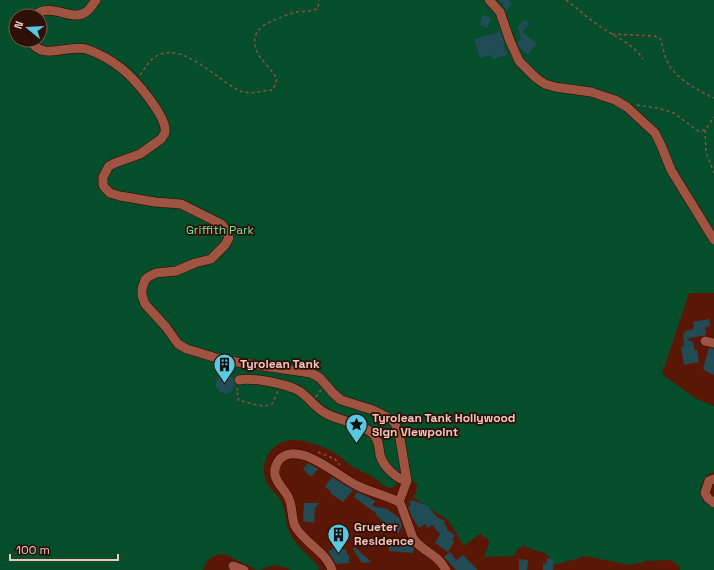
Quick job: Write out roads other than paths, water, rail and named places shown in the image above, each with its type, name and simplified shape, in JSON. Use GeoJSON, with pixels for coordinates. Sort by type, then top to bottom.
{"type":"FeatureCollection","features":[{"type":"Feature","properties":{"kind":"street"},"geometry":{"type":"LineString","coordinates":[[48,10],[82,15],[90,9],[96,0]]}},
{"type":"Feature","properties":{"kind":"street"},"geometry":{"type":"LineString","coordinates":[[489,0],[500,12],[519,61],[536,78],[545,84],[555,87],[591,92],[615,100],[627,107],[655,133],[671,170],[714,240]]}},
{"type":"Feature","properties":{"kind":"street"},"geometry":{"type":"LineString","coordinates":[[37,48],[47,52],[78,48],[90,50],[116,64],[136,83],[161,116],[165,126],[165,133],[161,139],[140,154],[109,166],[103,177],[103,185],[110,194],[156,202],[181,204],[221,224],[226,230],[229,238],[225,245],[211,259],[195,263],[176,271],[156,273],[148,277],[145,280],[142,289],[145,304],[166,327],[178,344],[187,349],[223,360],[311,372],[324,382],[341,400],[373,410],[395,423],[400,439],[407,481],[399,502]]}},
{"type":"Feature","properties":{"kind":"street"},"geometry":{"type":"LineString","coordinates":[[240,380],[248,379],[282,384],[298,390],[324,413],[365,428],[372,433],[377,440],[383,462],[399,479],[407,481]]}},
{"type":"Feature","properties":{"kind":"street"},"geometry":{"type":"LineString","coordinates":[[332,570],[321,553],[295,525],[289,498],[279,484],[275,475],[276,466],[282,457],[291,453],[300,454],[324,464],[356,485],[399,502],[413,538],[416,542],[439,559],[446,570]]}},
{"type":"Feature","properties":{"kind":"street"},"geometry":{"type":"LineString","coordinates":[[714,479],[709,481],[705,493],[714,503]]}},
{"type":"Feature","properties":{"kind":"street"},"geometry":{"type":"LineString","coordinates":[[233,566],[244,570]]}},
{"type":"Feature","properties":{"kind":"place","name":"Tyrolean Tank"},"geometry":{"type":"Point","coordinates":[225,384]}},
{"type":"Feature","properties":{"kind":"place","name":"Tyrolean Tank Hollywood Sign Viewpoint"},"geometry":{"type":"Point","coordinates":[357,444]}},
{"type":"Feature","properties":{"kind":"place","name":"Grueter Residence"},"geometry":{"type":"Point","coordinates":[338,554]}},
{"type":"Feature","properties":{"kind":"park label","name":"Griffith Park"},"geometry":{"type":"Point","coordinates":[220,230]}}]}
